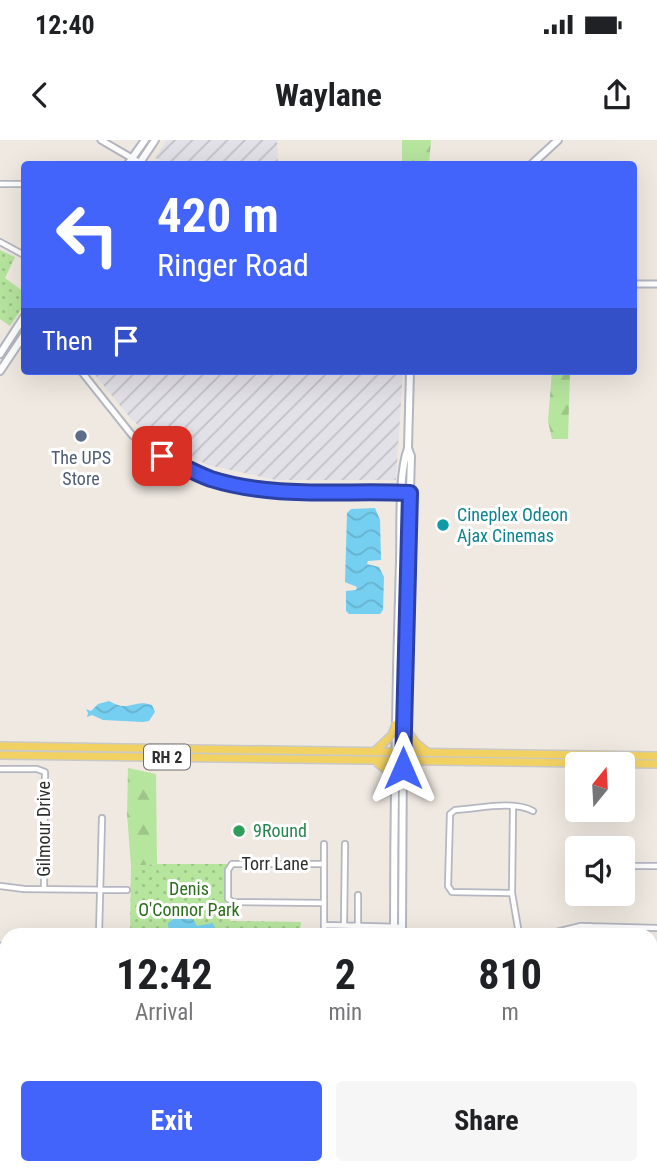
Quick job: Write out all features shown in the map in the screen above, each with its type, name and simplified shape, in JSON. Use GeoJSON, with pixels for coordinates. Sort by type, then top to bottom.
{"type":"FeatureCollection","features":[{"type":"Feature","properties":{"kind":"main road"},"geometry":{"type":"LineString","coordinates":[[130,161],[145,140]]}},
{"type":"Feature","properties":{"kind":"main road"},"geometry":{"type":"LineString","coordinates":[[143,161],[155,140]]}},
{"type":"Feature","properties":{"kind":"main road"},"geometry":{"type":"LineString","coordinates":[[535,161],[558,140]]}},
{"type":"Feature","properties":{"kind":"main road"},"geometry":{"type":"LineString","coordinates":[[0,354],[21,324]]}},
{"type":"Feature","properties":{"kind":"main road"},"geometry":{"type":"LineString","coordinates":[[0,370],[21,339]]}},
{"type":"Feature","properties":{"kind":"main road"},"geometry":{"type":"LineString","coordinates":[[402,928],[399,750],[405,456],[408,449],[410,375]]}},
{"type":"Feature","properties":{"kind":"main road"},"geometry":{"type":"LineString","coordinates":[[399,750],[403,738],[400,725]]}},
{"type":"Feature","properties":{"kind":"main road"},"geometry":{"type":"LineString","coordinates":[[376,750],[400,725]]}},
{"type":"Feature","properties":{"kind":"main road"},"geometry":{"type":"LineString","coordinates":[[400,725],[415,743],[427,751]]}},
{"type":"Feature","properties":{"kind":"main road","name":"RH 2"},"geometry":{"type":"LineString","coordinates":[[0,746],[657,756]]}},
{"type":"Feature","properties":{"kind":"main road","name":"RH 2"},"geometry":{"type":"LineString","coordinates":[[0,755],[657,764]]}},
{"type":"Feature","properties":{"kind":"main road"},"geometry":{"type":"LineString","coordinates":[[373,760],[399,778]]}},
{"type":"Feature","properties":{"kind":"main road"},"geometry":{"type":"LineString","coordinates":[[394,928],[399,778],[422,760]]}},
{"type":"Feature","properties":{"kind":"street"},"geometry":{"type":"LineString","coordinates":[[101,140],[137,161]]}},
{"type":"Feature","properties":{"kind":"street"},"geometry":{"type":"LineString","coordinates":[[0,184],[21,184]]}},
{"type":"Feature","properties":{"kind":"street"},"geometry":{"type":"LineString","coordinates":[[0,242],[21,253]]}},
{"type":"Feature","properties":{"kind":"street"},"geometry":{"type":"LineString","coordinates":[[637,284],[657,284]]}},
{"type":"Feature","properties":{"kind":"street"},"geometry":{"type":"LineString","coordinates":[[84,375],[132,435],[162,456],[209,478],[265,489],[406,493]]}},
{"type":"Feature","properties":{"kind":"street","name":"Gilmour Drive"},"geometry":{"type":"LineString","coordinates":[[0,769],[37,769],[45,772],[44,889]]}},
{"type":"Feature","properties":{"kind":"street"},"geometry":{"type":"LineString","coordinates":[[513,806],[512,893],[518,928]]}},
{"type":"Feature","properties":{"kind":"street"},"geometry":{"type":"LineString","coordinates":[[512,893],[452,892],[448,886],[450,814],[455,810],[513,806],[534,811]]}},
{"type":"Feature","properties":{"kind":"street"},"geometry":{"type":"LineString","coordinates":[[99,928],[102,818]]}},
{"type":"Feature","properties":{"kind":"street"},"geometry":{"type":"LineString","coordinates":[[324,844],[324,925],[376,928]]}},
{"type":"Feature","properties":{"kind":"street"},"geometry":{"type":"LineString","coordinates":[[344,925],[345,844]]}},
{"type":"Feature","properties":{"kind":"street","name":"Torr Lane"},"geometry":{"type":"LineString","coordinates":[[324,864],[232,864],[228,870],[228,899],[233,902],[324,903]]}},
{"type":"Feature","properties":{"kind":"street"},"geometry":{"type":"LineString","coordinates":[[635,866],[657,866]]}},
{"type":"Feature","properties":{"kind":"street"},"geometry":{"type":"LineString","coordinates":[[0,886],[127,890]]}},
{"type":"Feature","properties":{"kind":"street"},"geometry":{"type":"LineString","coordinates":[[358,895],[358,925]]}},
{"type":"Feature","properties":{"kind":"street"},"geometry":{"type":"LineString","coordinates":[[570,928],[657,928]]}},
{"type":"Feature","properties":{"kind":"shaded area"},"geometry":{"type":"Polygon","coordinates":[[[167,140],[277,140],[278,161],[162,161],[155,158],[167,140]]]}},
{"type":"Feature","properties":{"kind":"shaded area"},"geometry":{"type":"Polygon","coordinates":[[[95,375],[403,375],[396,480],[276,480],[208,465],[158,442],[131,419],[95,375]]]}},
{"type":"Feature","properties":{"kind":"green space"},"geometry":{"type":"Polygon","coordinates":[[[402,140],[431,140],[429,161],[402,161],[402,140]]]}},
{"type":"Feature","properties":{"kind":"green space"},"geometry":{"type":"Polygon","coordinates":[[[0,250],[15,257],[5,278],[21,290],[21,310],[10,326],[0,319],[0,250]]]}},
{"type":"Feature","properties":{"kind":"green space"},"geometry":{"type":"Polygon","coordinates":[[[552,375],[570,375],[568,439],[552,439],[548,421],[552,375]]]}},
{"type":"Feature","properties":{"kind":"green space"},"geometry":{"type":"Polygon","coordinates":[[[128,768],[156,774],[157,864],[131,866],[127,814],[128,768]]]}},
{"type":"Feature","properties":{"kind":"green space","name":"Denis O'Connor Park"},"geometry":{"type":"Polygon","coordinates":[[[227,864],[225,907],[229,908],[230,921],[301,922],[300,928],[130,928],[131,866],[227,864]]]}},
{"type":"Feature","properties":{"kind":"water"},"geometry":{"type":"Polygon","coordinates":[[[375,508],[380,520],[381,560],[368,561],[367,564],[379,567],[384,577],[383,610],[380,614],[349,614],[346,611],[346,591],[356,590],[357,587],[345,582],[347,513],[351,509],[375,508]]]}},
{"type":"Feature","properties":{"kind":"water"},"geometry":{"type":"Polygon","coordinates":[[[109,701],[121,706],[139,703],[152,705],[155,712],[149,721],[143,722],[103,720],[92,715],[87,717],[86,709],[91,711],[98,704],[109,701]]]}},
{"type":"Feature","properties":{"kind":"water"},"geometry":{"type":"Polygon","coordinates":[[[176,917],[193,919],[197,926],[213,923],[215,928],[168,928],[168,923],[176,917]]]}},
{"type":"Feature","properties":{"kind":"place","name":"The UPS Store"},"geometry":{"type":"Point","coordinates":[81,436]}},
{"type":"Feature","properties":{"kind":"place","name":"Cineplex Odeon Ajax Cinemas"},"geometry":{"type":"Point","coordinates":[443,525]}},
{"type":"Feature","properties":{"kind":"place","name":"9Round"},"geometry":{"type":"Point","coordinates":[239,831]}},
{"type":"Feature","properties":{"kind":"route"},"geometry":{"type":"LineString","coordinates":[[162,456],[209,478],[234,485],[333,493],[410,493],[403,768]]}}]}
